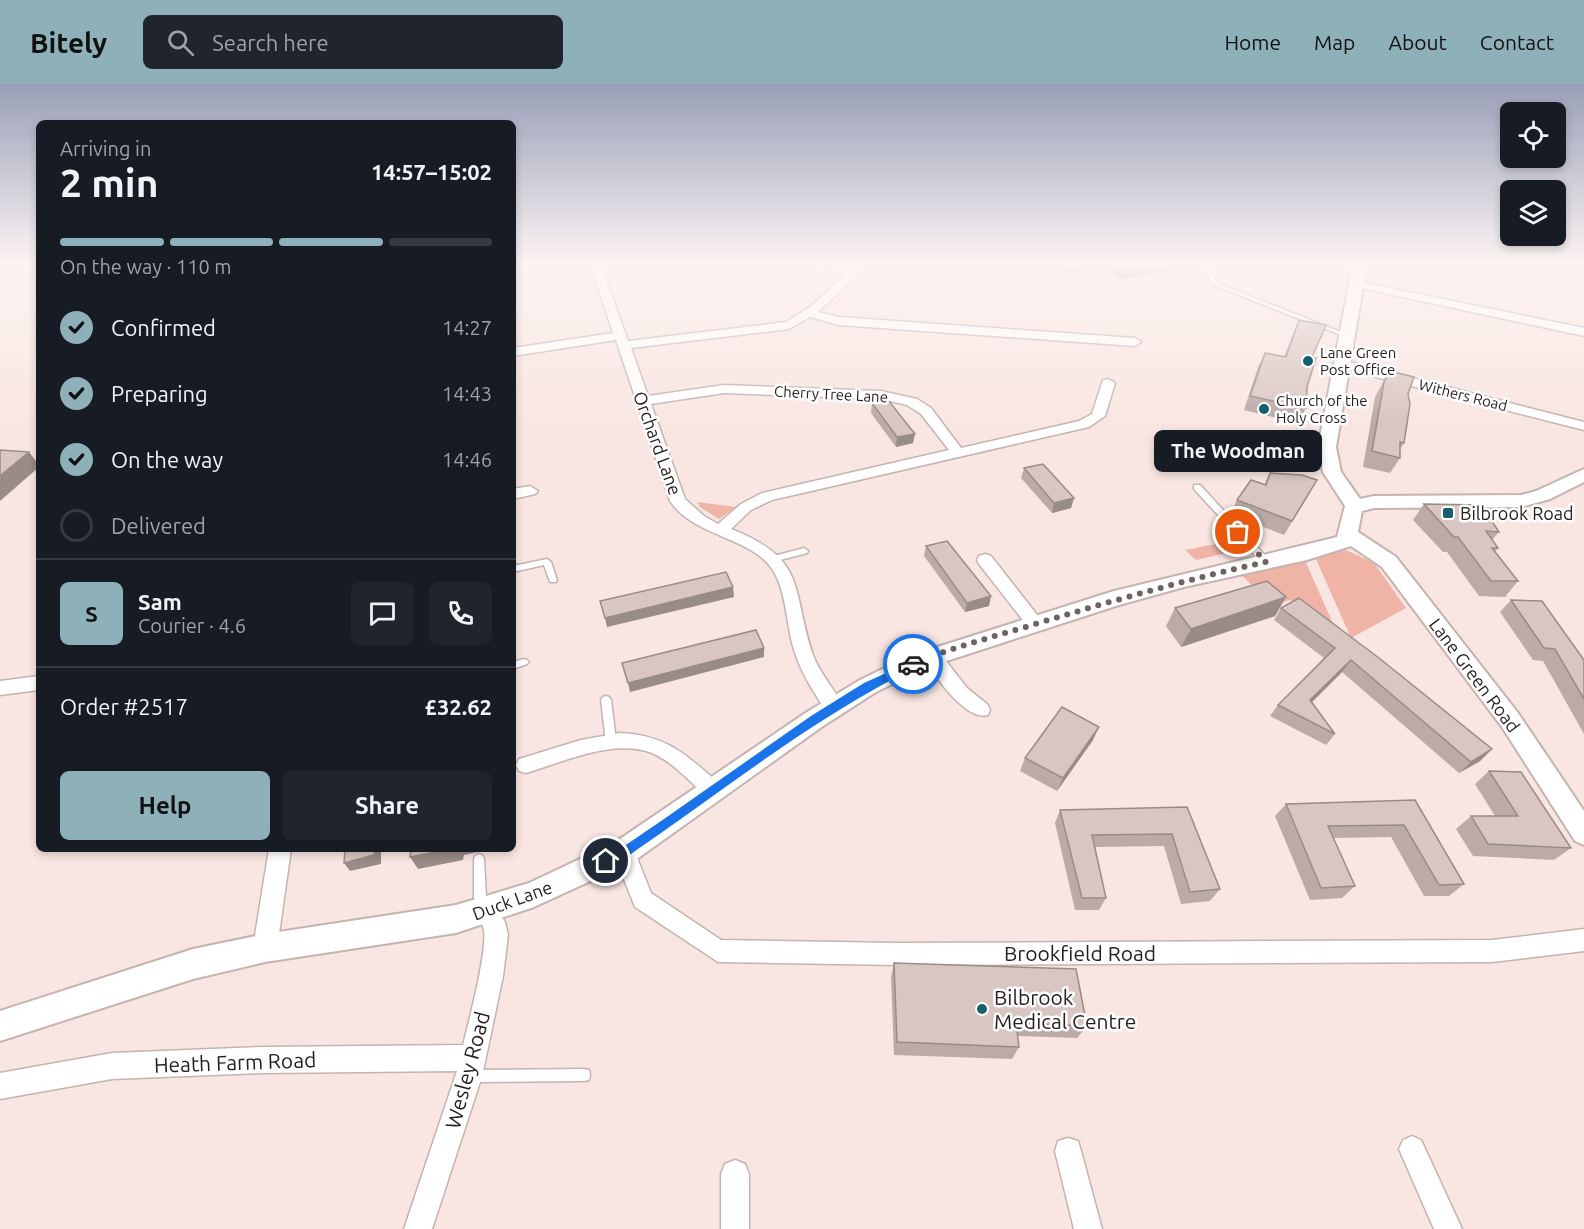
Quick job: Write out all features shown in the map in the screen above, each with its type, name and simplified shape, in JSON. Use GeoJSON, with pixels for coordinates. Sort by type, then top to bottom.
{"type":"FeatureCollection","features":[{"type":"Feature","properties":{"kind":"street","name":"Orchard Lane"},"geometry":{"type":"LineString","coordinates":[[614,316],[678,501],[692,517],[719,531],[746,541],[773,559],[791,597],[803,652],[812,675],[834,706]]}},
{"type":"Feature","properties":{"kind":"street"},"geometry":{"type":"LineString","coordinates":[[516,352],[767,328],[789,325],[803,316]]}},
{"type":"Feature","properties":{"kind":"street"},"geometry":{"type":"LineString","coordinates":[[821,316],[839,321],[1135,342]]}},
{"type":"Feature","properties":{"kind":"street"},"geometry":{"type":"LineString","coordinates":[[1351,316],[1327,458],[1334,480],[1355,506]]}},
{"type":"Feature","properties":{"kind":"street"},"geometry":{"type":"LineString","coordinates":[[1510,316],[1584,332]]}},
{"type":"Feature","properties":{"kind":"street","name":"Withers Road"},"geometry":{"type":"LineString","coordinates":[[1342,364],[1584,426]]}},
{"type":"Feature","properties":{"kind":"street"},"geometry":{"type":"LineString","coordinates":[[719,531],[746,507],[767,496],[1092,421],[1098,416],[1108,383]]}},
{"type":"Feature","properties":{"kind":"street","name":"Cherry Tree Lane"},"geometry":{"type":"LineString","coordinates":[[642,401],[724,389],[881,394],[912,402],[926,411],[957,453]]}},
{"type":"Feature","properties":{"kind":"street"},"geometry":{"type":"LineString","coordinates":[[1231,436],[1327,458]]}},
{"type":"Feature","properties":{"kind":"street"},"geometry":{"type":"LineString","coordinates":[[1355,506],[1374,502],[1521,501],[1543,495],[1584,474]]}},
{"type":"Feature","properties":{"kind":"street"},"geometry":{"type":"LineString","coordinates":[[516,493],[530,491]]}},
{"type":"Feature","properties":{"kind":"street"},"geometry":{"type":"LineString","coordinates":[[1349,535],[1355,506]]}},
{"type":"Feature","properties":{"kind":"street","name":"Duck Lane"},"geometry":{"type":"LineString","coordinates":[[0,1026],[164,972],[265,948],[412,927],[485,911],[534,894],[624,852],[834,706],[890,674],[933,657],[1035,624],[1184,580],[1334,546],[1344,542],[1349,535]]}},
{"type":"Feature","properties":{"kind":"street","name":"Lane Green Road"},"geometry":{"type":"LineString","coordinates":[[1349,535],[1376,551],[1395,570],[1510,720],[1584,832]]}},
{"type":"Feature","properties":{"kind":"street"},"geometry":{"type":"LineString","coordinates":[[985,560],[1035,624]]}},
{"type":"Feature","properties":{"kind":"street"},"geometry":{"type":"LineString","coordinates":[[933,657],[960,693],[981,710]]}},
{"type":"Feature","properties":{"kind":"street"},"geometry":{"type":"LineString","coordinates":[[0,688],[36,683]]}},
{"type":"Feature","properties":{"kind":"street"},"geometry":{"type":"LineString","coordinates":[[526,765],[611,741],[643,742],[659,747],[674,756],[713,790]]}},
{"type":"Feature","properties":{"kind":"street"},"geometry":{"type":"LineString","coordinates":[[265,948],[280,852]]}},
{"type":"Feature","properties":{"kind":"street","name":"Brookfield Road"},"geometry":{"type":"LineString","coordinates":[[624,852],[643,900],[718,951],[897,954],[1480,951],[1584,940]]}},
{"type":"Feature","properties":{"kind":"street","name":"Wesley Road"},"geometry":{"type":"LineString","coordinates":[[418,1229],[470,1067],[491,976],[496,935],[494,922],[485,911]]}},
{"type":"Feature","properties":{"kind":"street","name":"Heath Farm Road"},"geometry":{"type":"LineString","coordinates":[[0,1086],[112,1066],[263,1060],[470,1067]]}},
{"type":"Feature","properties":{"kind":"street"},"geometry":{"type":"LineString","coordinates":[[1412,1149],[1448,1229]]}},
{"type":"Feature","properties":{"kind":"street"},"geometry":{"type":"LineString","coordinates":[[1068,1151],[1088,1229]]}},
{"type":"Feature","properties":{"kind":"street"},"geometry":{"type":"LineString","coordinates":[[735,1174],[735,1229]]}},
{"type":"Feature","properties":{"kind":"lane"},"geometry":{"type":"LineString","coordinates":[[1297,316],[1348,336]]}},
{"type":"Feature","properties":{"kind":"lane"},"geometry":{"type":"LineString","coordinates":[[1197,487],[1266,562]]}},
{"type":"Feature","properties":{"kind":"lane"},"geometry":{"type":"LineString","coordinates":[[773,559],[804,551]]}},
{"type":"Feature","properties":{"kind":"lane"},"geometry":{"type":"LineString","coordinates":[[516,568],[547,562],[553,580]]}},
{"type":"Feature","properties":{"kind":"lane"},"geometry":{"type":"LineString","coordinates":[[516,665],[524,663]]}},
{"type":"Feature","properties":{"kind":"lane"},"geometry":{"type":"LineString","coordinates":[[606,700],[611,741]]}},
{"type":"Feature","properties":{"kind":"lane"},"geometry":{"type":"LineString","coordinates":[[479,859],[480,898],[485,911]]}},
{"type":"Feature","properties":{"kind":"lane"},"geometry":{"type":"LineString","coordinates":[[470,1067],[584,1074]]}},
{"type":"Feature","properties":{"kind":"shaded area"},"geometry":{"type":"Polygon","coordinates":[[[697,502],[736,507],[719,519],[700,507],[697,502]]]}},
{"type":"Feature","properties":{"kind":"shaded area"},"geometry":{"type":"Polygon","coordinates":[[[1231,541],[1240,550],[1196,560],[1185,550],[1231,541]]]}},
{"type":"Feature","properties":{"kind":"shaded area"},"geometry":{"type":"Polygon","coordinates":[[[1346,550],[1374,563],[1406,608],[1351,638],[1315,557],[1346,550]]]}},
{"type":"Feature","properties":{"kind":"shaded area"},"geometry":{"type":"Polygon","coordinates":[[[1303,556],[1339,637],[1290,600],[1274,605],[1240,574],[1303,556]]]}},
{"type":"Feature","properties":{"kind":"building"},"geometry":{"type":"Polygon","coordinates":[[[1299,320],[1326,325],[1312,357],[1316,358],[1307,387],[1306,408],[1250,396],[1265,353],[1286,357],[1299,320]]]}},
{"type":"Feature","properties":{"kind":"building"},"geometry":{"type":"Polygon","coordinates":[[[1389,371],[1414,377],[1408,394],[1410,404],[1404,443],[1400,442],[1400,458],[1372,451],[1384,382],[1389,371]]]}},
{"type":"Feature","properties":{"kind":"building"},"geometry":{"type":"Polygon","coordinates":[[[888,400],[915,434],[897,437],[872,403],[888,400]]]}},
{"type":"Feature","properties":{"kind":"building"},"geometry":{"type":"Polygon","coordinates":[[[0,450],[29,452],[0,476],[0,450]]]}},
{"type":"Feature","properties":{"kind":"building"},"geometry":{"type":"Polygon","coordinates":[[[1043,464],[1074,498],[1054,503],[1024,468],[1043,464]]]}},
{"type":"Feature","properties":{"kind":"building"},"geometry":{"type":"Polygon","coordinates":[[[1270,473],[1302,475],[1317,480],[1292,521],[1237,500],[1251,480],[1266,485],[1270,473]]]}},
{"type":"Feature","properties":{"kind":"building"},"geometry":{"type":"Polygon","coordinates":[[[1424,504],[1481,505],[1499,532],[1486,531],[1498,548],[1492,548],[1518,581],[1491,581],[1458,537],[1454,537],[1424,504]]]}},
{"type":"Feature","properties":{"kind":"building"},"geometry":{"type":"Polygon","coordinates":[[[947,541],[991,596],[967,603],[926,546],[947,541]]]}},
{"type":"Feature","properties":{"kind":"building"},"geometry":{"type":"Polygon","coordinates":[[[726,572],[733,587],[605,618],[600,601],[726,572]]]}},
{"type":"Feature","properties":{"kind":"building"},"geometry":{"type":"Polygon","coordinates":[[[1267,581],[1286,597],[1191,629],[1175,608],[1267,581]]]}},
{"type":"Feature","properties":{"kind":"building"},"geometry":{"type":"Polygon","coordinates":[[[1299,598],[1379,658],[1492,749],[1471,762],[1351,660],[1310,700],[1335,734],[1278,705],[1335,648],[1281,608],[1299,598]]]}},
{"type":"Feature","properties":{"kind":"building"},"geometry":{"type":"Polygon","coordinates":[[[1511,600],[1542,601],[1584,660],[1584,699],[1555,649],[1544,648],[1511,600]]]}},
{"type":"Feature","properties":{"kind":"building"},"geometry":{"type":"Polygon","coordinates":[[[756,630],[764,648],[628,683],[622,663],[756,630]]]}},
{"type":"Feature","properties":{"kind":"building"},"geometry":{"type":"Polygon","coordinates":[[[1062,707],[1099,727],[1063,778],[1025,758],[1062,707]]]}},
{"type":"Feature","properties":{"kind":"building"},"geometry":{"type":"Polygon","coordinates":[[[1489,771],[1521,772],[1571,848],[1488,844],[1471,816],[1518,816],[1489,771]]]}},
{"type":"Feature","properties":{"kind":"building"},"geometry":{"type":"Polygon","coordinates":[[[1415,800],[1464,884],[1439,885],[1404,825],[1328,826],[1355,886],[1321,888],[1286,804],[1415,800]]]}},
{"type":"Feature","properties":{"kind":"building"},"geometry":{"type":"Polygon","coordinates":[[[1187,807],[1220,889],[1190,892],[1172,834],[1092,835],[1106,898],[1082,898],[1060,810],[1187,807]]]}},
{"type":"Feature","properties":{"kind":"building"},"geometry":{"type":"Polygon","coordinates":[[[345,852],[374,852],[374,855],[344,863],[345,852]]]}},
{"type":"Feature","properties":{"kind":"building"},"geometry":{"type":"Polygon","coordinates":[[[411,852],[436,852],[410,857],[411,852]]]}},
{"type":"Feature","properties":{"kind":"building","name":"Bilbrook Medical Centre"},"geometry":{"type":"Polygon","coordinates":[[[894,963],[1076,969],[1087,1026],[1016,1023],[1019,1047],[897,1042],[894,963]]]}},
{"type":"Feature","properties":{"kind":"way so far"},"geometry":{"type":"LineString","coordinates":[[913,664],[1114,599],[1184,580],[1266,562],[1238,532]]}},
{"type":"Feature","properties":{"kind":"place","name":"Lane Green Post Office"},"geometry":{"type":"Point","coordinates":[1308,361]}},
{"type":"Feature","properties":{"kind":"place","name":"Church of the Holy Cross"},"geometry":{"type":"Point","coordinates":[1264,409]}},
{"type":"Feature","properties":{"kind":"place","name":"Bilbrook Road"},"geometry":{"type":"Point","coordinates":[1448,513]}},
{"type":"Feature","properties":{"kind":"place","name":"The Woodman"},"geometry":{"type":"Point","coordinates":[1238,532]}},
{"type":"Feature","properties":{"kind":"place","name":"Bilbrook Medical Centre"},"geometry":{"type":"Point","coordinates":[982,1009]}},
{"type":"Feature","properties":{"kind":"route"},"geometry":{"type":"LineString","coordinates":[[606,861],[668,823],[815,718],[868,686],[913,664]]}}]}
